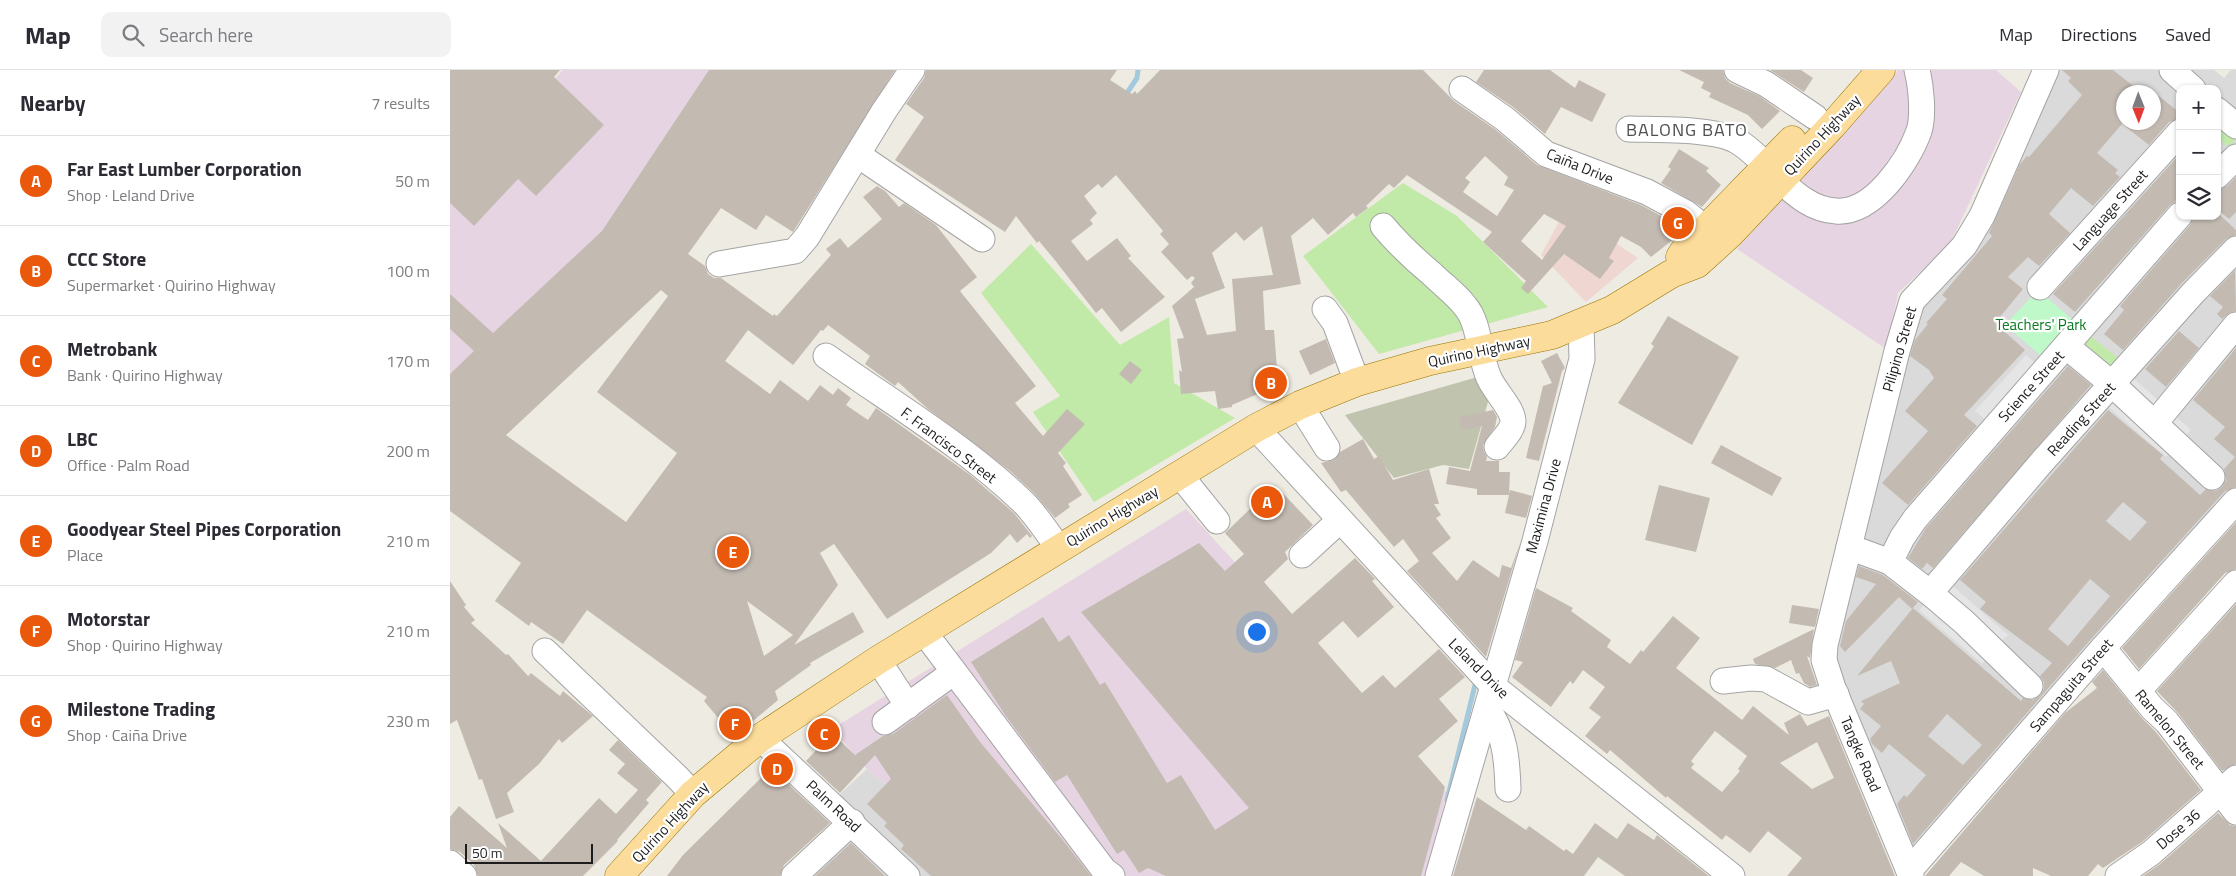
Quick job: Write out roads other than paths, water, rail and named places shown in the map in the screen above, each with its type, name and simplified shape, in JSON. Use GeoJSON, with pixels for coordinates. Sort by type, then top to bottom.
{"type":"FeatureCollection","features":[{"type":"Feature","properties":{"kind":"main road","name":"Quirino Highway"},"geometry":{"type":"LineString","coordinates":[[619,876],[693,794],[760,738],[878,660],[1256,428],[1300,405],[1357,382],[1430,361],[1552,335],[1612,310],[1671,274],[1697,264],[1730,234],[1815,117],[1857,70]]}},
{"type":"Feature","properties":{"kind":"main road","name":"Quirino Highway"},"geometry":{"type":"LineString","coordinates":[[1671,274],[1684,251],[1706,229],[1832,126],[1881,70]]}},
{"type":"Feature","properties":{"kind":"street"},"geometry":{"type":"LineString","coordinates":[[719,264],[795,251],[807,237],[912,70]]}},
{"type":"Feature","properties":{"kind":"street"},"geometry":{"type":"LineString","coordinates":[[1737,70],[1766,84],[1815,117]]}},
{"type":"Feature","properties":{"kind":"street"},"geometry":{"type":"LineString","coordinates":[[1629,128],[1713,134],[1727,137],[1750,150],[1800,198],[1818,208],[1836,211],[1853,210],[1882,191],[1900,167],[1919,130],[1921,88],[1917,70]]}},
{"type":"Feature","properties":{"kind":"street","name":"Pilipino Street"},"geometry":{"type":"LineString","coordinates":[[1829,629],[1897,351],[1912,301],[1964,246],[1982,216],[2046,70]]}},
{"type":"Feature","properties":{"kind":"street"},"geometry":{"type":"LineString","coordinates":[[2172,70],[2189,85]]}},
{"type":"Feature","properties":{"kind":"street","name":"Caiña Drive"},"geometry":{"type":"LineString","coordinates":[[1462,89],[1505,120],[1546,154],[1647,192],[1686,213],[1706,229]]}},
{"type":"Feature","properties":{"kind":"street","name":"Language Street"},"geometry":{"type":"LineString","coordinates":[[2040,287],[2176,136]]}},
{"type":"Feature","properties":{"kind":"street"},"geometry":{"type":"LineString","coordinates":[[858,155],[982,239]]}},
{"type":"Feature","properties":{"kind":"street"},"geometry":{"type":"LineString","coordinates":[[2218,175],[2236,157]]}},
{"type":"Feature","properties":{"kind":"street","name":"Science Street"},"geometry":{"type":"LineString","coordinates":[[1890,562],[1902,538],[1915,519],[2176,220]]}},
{"type":"Feature","properties":{"kind":"street"},"geometry":{"type":"LineString","coordinates":[[1383,226],[1398,244],[1467,307],[1474,324],[1491,384],[1511,413],[1513,420],[1512,426],[1497,447]]}},
{"type":"Feature","properties":{"kind":"street","name":"Reading Street"},"geometry":{"type":"LineString","coordinates":[[1930,593],[2041,463],[2193,293],[2236,249]]}},
{"type":"Feature","properties":{"kind":"street"},"geometry":{"type":"LineString","coordinates":[[1325,309],[1334,323],[1357,382]]}},
{"type":"Feature","properties":{"kind":"street","name":"Maximina Drive"},"geometry":{"type":"LineString","coordinates":[[1438,876],[1535,541],[1582,359],[1581,323]]}},
{"type":"Feature","properties":{"kind":"street"},"geometry":{"type":"LineString","coordinates":[[2155,424],[2236,324]]}},
{"type":"Feature","properties":{"kind":"street"},"geometry":{"type":"LineString","coordinates":[[2066,346],[2112,384],[2212,476]]}},
{"type":"Feature","properties":{"kind":"street","name":"F. Francisco Street"},"geometry":{"type":"LineString","coordinates":[[826,356],[948,441],[990,474],[1025,504],[1059,548]]}},
{"type":"Feature","properties":{"kind":"street"},"geometry":{"type":"LineString","coordinates":[[1300,405],[1327,448]]}},
{"type":"Feature","properties":{"kind":"street","name":"Leland Drive"},"geometry":{"type":"LineString","coordinates":[[1256,428],[1340,520],[1490,697],[1732,876]]}},
{"type":"Feature","properties":{"kind":"street"},"geometry":{"type":"LineString","coordinates":[[1180,474],[1217,521]]}},
{"type":"Feature","properties":{"kind":"street","name":"Sampaguita Street"},"geometry":{"type":"LineString","coordinates":[[1910,873],[2103,648],[2236,500]]}},
{"type":"Feature","properties":{"kind":"street"},"geometry":{"type":"LineString","coordinates":[[1302,555],[1340,520]]}},
{"type":"Feature","properties":{"kind":"street"},"geometry":{"type":"LineString","coordinates":[[1849,547],[1890,562],[1964,622],[2030,686]]}},
{"type":"Feature","properties":{"kind":"street"},"geometry":{"type":"LineString","coordinates":[[2138,692],[2236,583]]}},
{"type":"Feature","properties":{"kind":"street","name":"Tangke Road"},"geometry":{"type":"LineString","coordinates":[[1829,629],[1824,660],[1836,694],[1910,873]]}},
{"type":"Feature","properties":{"kind":"street"},"geometry":{"type":"LineString","coordinates":[[924,632],[1104,870],[1112,876]]}},
{"type":"Feature","properties":{"kind":"street","name":"Ramelon Street"},"geometry":{"type":"LineString","coordinates":[[2103,648],[2138,692],[2228,785],[2236,812]]}},
{"type":"Feature","properties":{"kind":"street"},"geometry":{"type":"LineString","coordinates":[[545,651],[693,794]]}},
{"type":"Feature","properties":{"kind":"street"},"geometry":{"type":"LineString","coordinates":[[878,660],[908,706]]}},
{"type":"Feature","properties":{"kind":"street"},"geometry":{"type":"LineString","coordinates":[[885,722],[954,672]]}},
{"type":"Feature","properties":{"kind":"street"},"geometry":{"type":"LineString","coordinates":[[1723,681],[1751,678],[1766,679],[1799,699],[1808,702],[1836,694]]}},
{"type":"Feature","properties":{"kind":"street"},"geometry":{"type":"LineString","coordinates":[[1490,697],[1506,751],[1508,789]]}},
{"type":"Feature","properties":{"kind":"street","name":"Palm Road"},"geometry":{"type":"LineString","coordinates":[[760,738],[852,822],[907,876]]}},
{"type":"Feature","properties":{"kind":"street","name":"Dose 36"},"geometry":{"type":"LineString","coordinates":[[2118,876],[2151,853],[2228,785]]}},
{"type":"Feature","properties":{"kind":"street"},"geometry":{"type":"LineString","coordinates":[[794,876],[852,822]]}},
{"type":"Feature","properties":{"kind":"street"},"geometry":{"type":"LineString","coordinates":[[450,863],[464,876]]}},
{"type":"Feature","properties":{"kind":"waterway"},"geometry":{"type":"LineString","coordinates":[[1125,96],[1137,78],[1138,70]]}},
{"type":"Feature","properties":{"kind":"waterway"},"geometry":{"type":"LineString","coordinates":[[1447,800],[1475,685]]}},
{"type":"Feature","properties":{"kind":"place","name":"Milestone Trading"},"geometry":{"type":"Point","coordinates":[1678,223]}},
{"type":"Feature","properties":{"kind":"place","name":"CCC Store"},"geometry":{"type":"Point","coordinates":[1271,383]}},
{"type":"Feature","properties":{"kind":"place","name":"Far East Lumber Corporation"},"geometry":{"type":"Point","coordinates":[1267,502]}},
{"type":"Feature","properties":{"kind":"place","name":"Goodyear Steel Pipes Corporation"},"geometry":{"type":"Point","coordinates":[733,552]}},
{"type":"Feature","properties":{"kind":"place","name":"Motorstar"},"geometry":{"type":"Point","coordinates":[735,724]}},
{"type":"Feature","properties":{"kind":"place","name":"Metrobank"},"geometry":{"type":"Point","coordinates":[824,734]}},
{"type":"Feature","properties":{"kind":"place","name":"LBC"},"geometry":{"type":"Point","coordinates":[777,769]}},
{"type":"Feature","properties":{"kind":"district","name":"BALONG BATO"},"geometry":{"type":"Point","coordinates":[1687,129]}},
{"type":"Feature","properties":{"kind":"park label","name":"Teachers' Park"},"geometry":{"type":"Point","coordinates":[2041,324]}}]}
